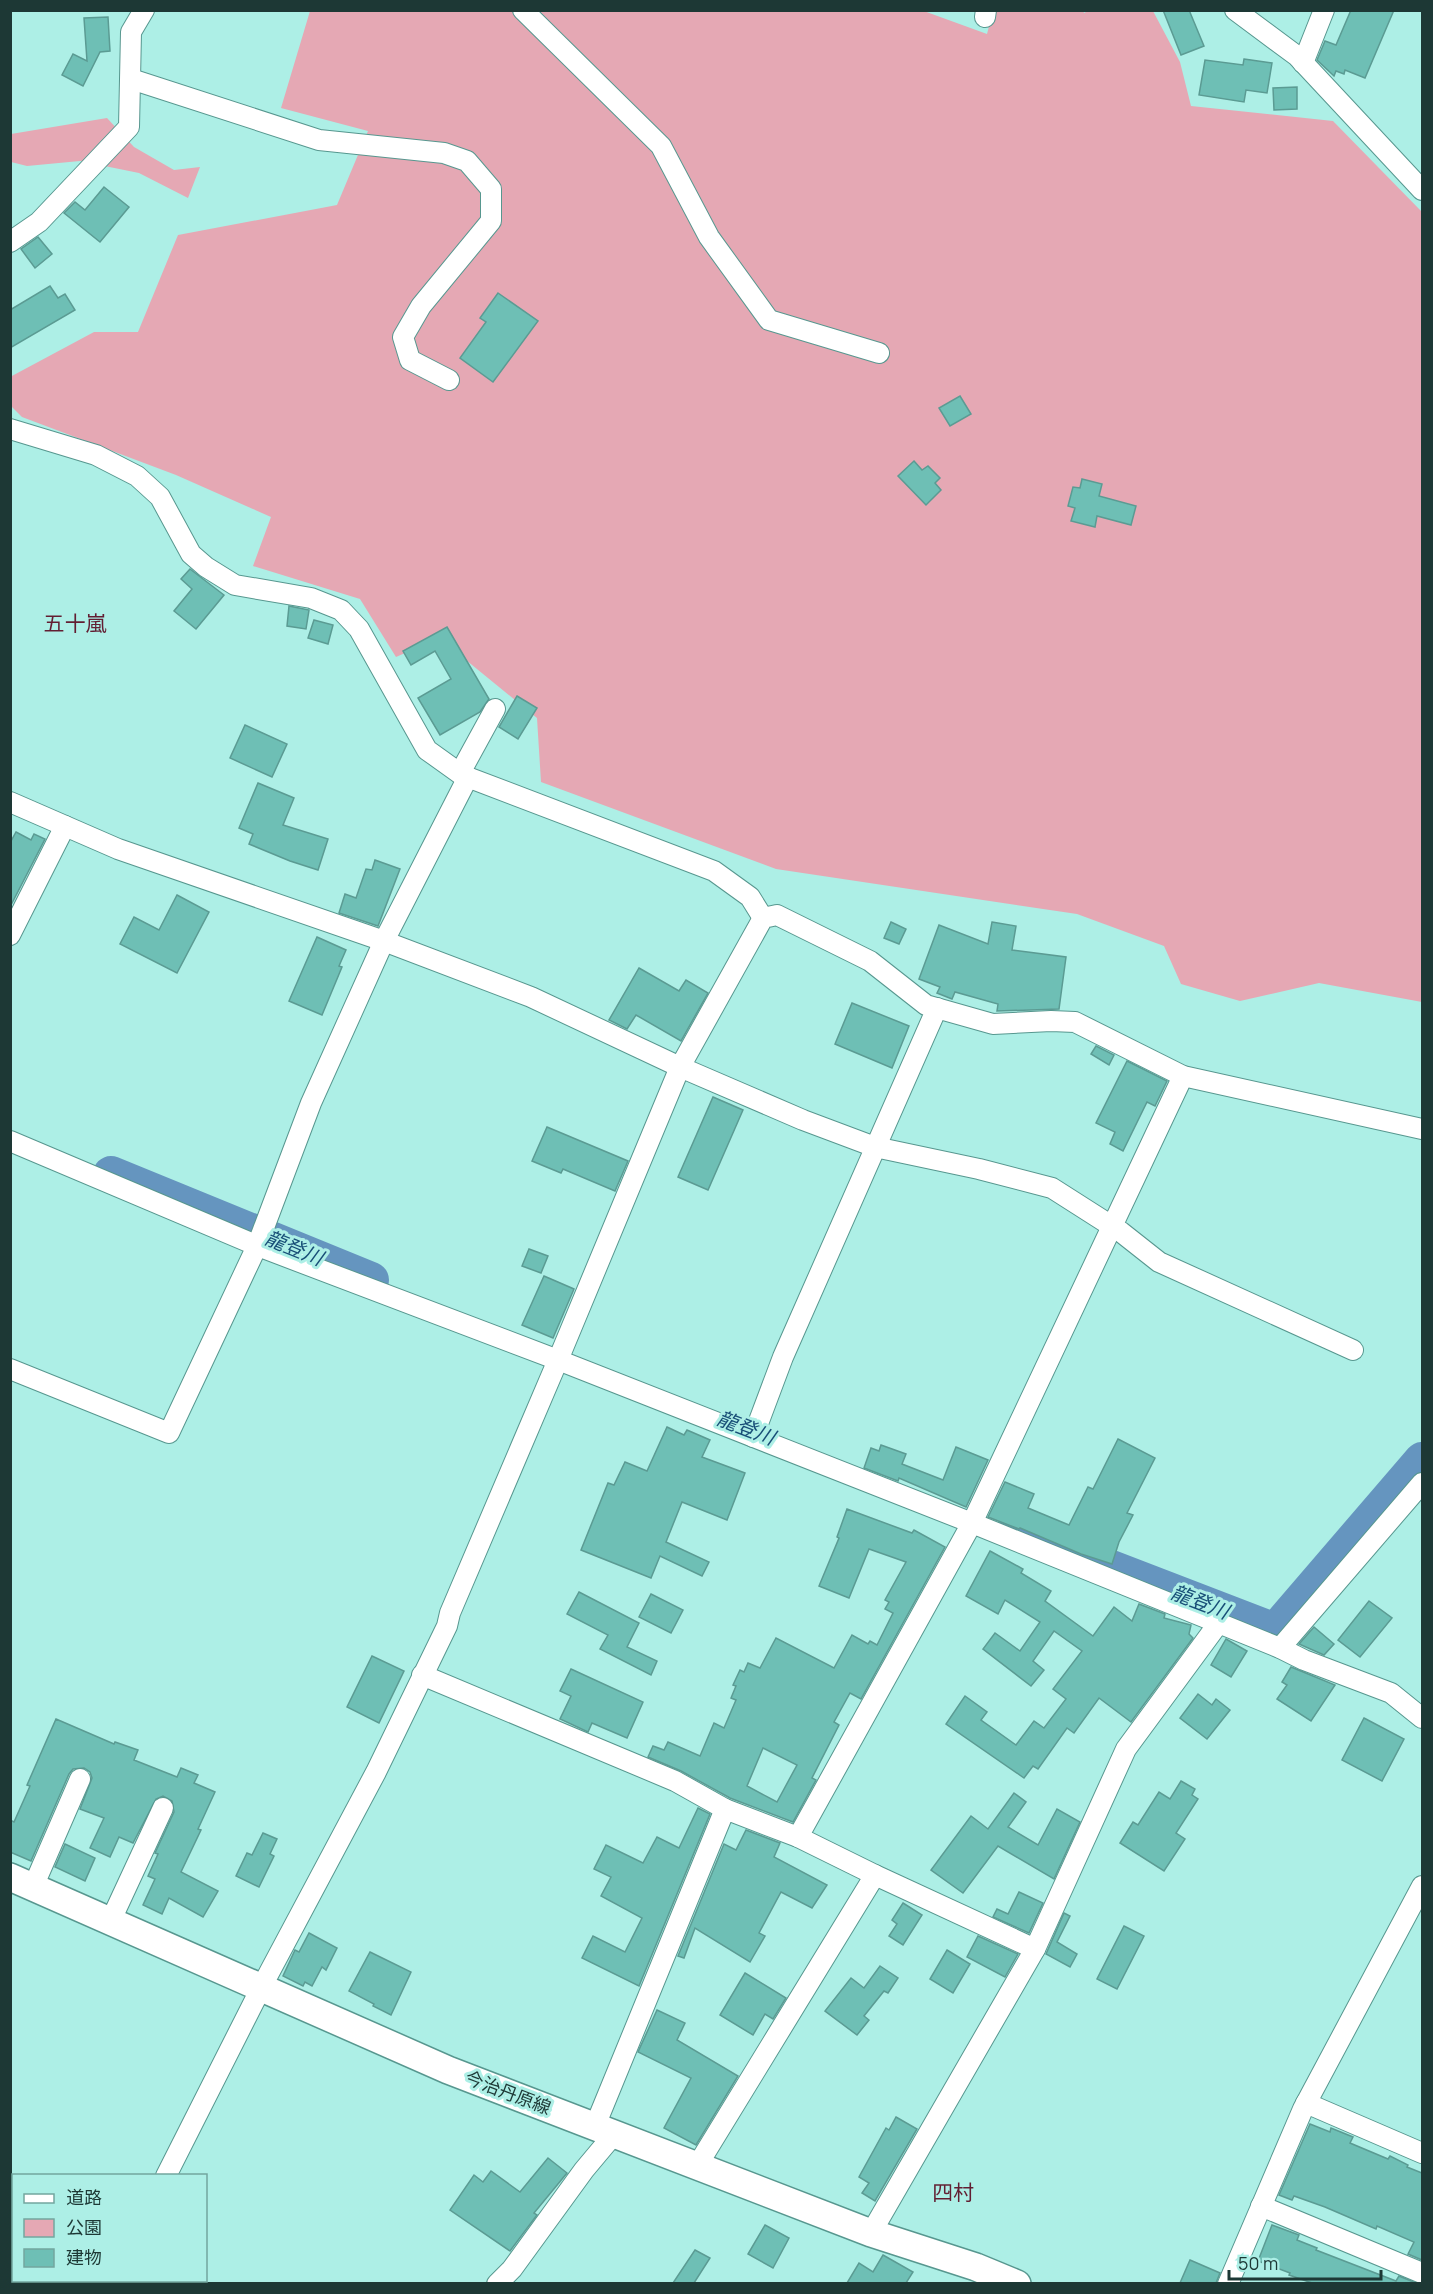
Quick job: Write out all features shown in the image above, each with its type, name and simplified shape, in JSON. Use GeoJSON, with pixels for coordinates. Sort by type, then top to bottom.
{"type":"FeatureCollection","features":[{"type":"Feature","properties":{"kind":"main road","name":"今治丹原線"},"geometry":{"type":"LineString","coordinates":[[22,1882],[448,2070],[871,2233],[973,2275],[1017,2283]]}},
{"type":"Feature","properties":{"kind":"street"},"geometry":{"type":"LineString","coordinates":[[10,242],[39,222],[129,127],[131,32],[144,10]]}},
{"type":"Feature","properties":{"kind":"street"},"geometry":{"type":"LineString","coordinates":[[523,10],[661,146],[709,237],[770,320],[879,353]]}},
{"type":"Feature","properties":{"kind":"street"},"geometry":{"type":"LineString","coordinates":[[1235,10],[1297,56],[1422,190]]}},
{"type":"Feature","properties":{"kind":"street"},"geometry":{"type":"LineString","coordinates":[[1303,63],[1324,10]]}},
{"type":"Feature","properties":{"kind":"street"},"geometry":{"type":"LineString","coordinates":[[131,79],[319,140],[444,153],[467,161],[491,189],[491,221],[422,306],[403,337],[410,360],[449,381]]}},
{"type":"Feature","properties":{"kind":"street"},"geometry":{"type":"LineString","coordinates":[[10,429],[96,455],[137,476],[160,497],[191,554],[206,567],[235,585],[311,598],[341,610],[359,629],[428,750],[464,775],[714,871],[750,897],[763,918]]}},
{"type":"Feature","properties":{"kind":"street"},"geometry":{"type":"LineString","coordinates":[[10,1369],[169,1434],[257,1246],[311,1103],[384,941],[495,709]]}},
{"type":"Feature","properties":{"kind":"street"},"geometry":{"type":"LineString","coordinates":[[10,802],[118,849],[384,941],[531,997],[803,1120],[875,1146],[1052,1188],[1121,1232],[1159,1262],[1353,1350]]}},
{"type":"Feature","properties":{"kind":"street"},"geometry":{"type":"LineString","coordinates":[[10,935],[65,826]]}},
{"type":"Feature","properties":{"kind":"street"},"geometry":{"type":"LineString","coordinates":[[167,2174],[261,1988],[376,1772],[447,1626],[450,1613],[680,1066],[763,918],[777,915],[870,961],[926,1005],[993,1024],[1051,1020],[1075,1022],[1183,1076],[1422,1129]]}},
{"type":"Feature","properties":{"kind":"street"},"geometry":{"type":"LineString","coordinates":[[753,1436],[781,1361],[937,1008]]}},
{"type":"Feature","properties":{"kind":"street"},"geometry":{"type":"LineString","coordinates":[[798,1837],[972,1523],[1183,1076]]}},
{"type":"Feature","properties":{"kind":"street"},"geometry":{"type":"LineString","coordinates":[[10,1142],[257,1246],[753,1436],[1280,1648],[1304,1660],[1391,1693],[1422,1718]]}},
{"type":"Feature","properties":{"kind":"street"},"geometry":{"type":"LineString","coordinates":[[1280,1648],[1422,1483]]}},
{"type":"Feature","properties":{"kind":"street"},"geometry":{"type":"LineString","coordinates":[[871,2233],[1035,1948],[1126,1749],[1218,1624]]}},
{"type":"Feature","properties":{"kind":"street"},"geometry":{"type":"LineString","coordinates":[[422,1675],[675,1781],[725,1809],[798,1837],[1035,1948]]}},
{"type":"Feature","properties":{"kind":"street"},"geometry":{"type":"LineString","coordinates":[[22,1882],[80,1779]]}},
{"type":"Feature","properties":{"kind":"street"},"geometry":{"type":"LineString","coordinates":[[111,1920],[163,1808]]}},
{"type":"Feature","properties":{"kind":"street"},"geometry":{"type":"LineString","coordinates":[[497,2283],[512,2269],[584,2170],[605,2130],[725,1809]]}},
{"type":"Feature","properties":{"kind":"street"},"geometry":{"type":"LineString","coordinates":[[697,2166],[875,1875]]}},
{"type":"Feature","properties":{"kind":"street"},"geometry":{"type":"LineString","coordinates":[[1228,2283],[1306,2103],[1422,1886]]}},
{"type":"Feature","properties":{"kind":"street"},"geometry":{"type":"LineString","coordinates":[[1306,2103],[1422,2152]]}},
{"type":"Feature","properties":{"kind":"street"},"geometry":{"type":"LineString","coordinates":[[1261,2206],[1422,2273]]}},
{"type":"Feature","properties":{"kind":"green space"},"geometry":{"type":"Polygon","coordinates":[[[921,10],[987,34],[993,11],[1083,10],[1084,13],[1090,10],[1153,11],[1180,62],[1191,106],[1333,121],[1422,212],[1422,1002],[1319,983],[1240,1001],[1181,984],[1164,946],[1077,914],[776,869],[541,782],[537,718],[439,638],[396,657],[360,599],[253,566],[271,517],[176,475],[22,417],[11,406],[10,377],[94,332],[138,332],[178,235],[337,205],[368,131],[281,108],[310,11],[921,10]]]}},
{"type":"Feature","properties":{"kind":"green space"},"geometry":{"type":"Polygon","coordinates":[[[107,118],[134,147],[174,170],[200,167],[188,198],[139,173],[80,161],[27,166],[11,162],[11,134],[107,118]]]}},
{"type":"Feature","properties":{"kind":"building"},"geometry":{"type":"Polygon","coordinates":[[[1163,10],[1189,10],[1204,46],[1181,55],[1163,10]]]}},
{"type":"Feature","properties":{"kind":"building"},"geometry":{"type":"Polygon","coordinates":[[[1351,10],[1394,10],[1365,78],[1345,70],[1344,74],[1336,71],[1334,76],[1317,60],[1325,41],[1336,45],[1351,10]]]}},
{"type":"Feature","properties":{"kind":"building"},"geometry":{"type":"Polygon","coordinates":[[[108,17],[110,51],[100,52],[83,86],[62,75],[73,54],[87,61],[84,18],[108,17]]]}},
{"type":"Feature","properties":{"kind":"building"},"geometry":{"type":"Polygon","coordinates":[[[1244,59],[1272,63],[1267,93],[1246,90],[1244,102],[1199,95],[1205,60],[1243,65],[1244,59]]]}},
{"type":"Feature","properties":{"kind":"building"},"geometry":{"type":"Polygon","coordinates":[[[1297,87],[1297,109],[1274,110],[1273,88],[1297,87]]]}},
{"type":"Feature","properties":{"kind":"building"},"geometry":{"type":"Polygon","coordinates":[[[104,187],[129,207],[100,242],[64,213],[75,202],[85,210],[104,187]]]}},
{"type":"Feature","properties":{"kind":"building"},"geometry":{"type":"Polygon","coordinates":[[[38,237],[52,254],[35,268],[21,249],[38,237]]]}},
{"type":"Feature","properties":{"kind":"building"},"geometry":{"type":"Polygon","coordinates":[[[50,286],[58,298],[65,294],[75,310],[10,348],[10,310],[50,286]]]}},
{"type":"Feature","properties":{"kind":"building"},"geometry":{"type":"Polygon","coordinates":[[[498,293],[538,321],[493,382],[460,358],[486,322],[480,318],[498,293]]]}},
{"type":"Feature","properties":{"kind":"building"},"geometry":{"type":"Polygon","coordinates":[[[960,396],[971,414],[950,426],[939,408],[960,396]]]}},
{"type":"Feature","properties":{"kind":"building"},"geometry":{"type":"Polygon","coordinates":[[[914,461],[922,470],[928,466],[940,478],[935,483],[941,490],[926,505],[898,476],[914,461]]]}},
{"type":"Feature","properties":{"kind":"building"},"geometry":{"type":"Polygon","coordinates":[[[1082,479],[1102,484],[1099,496],[1136,506],[1131,525],[1097,516],[1095,527],[1071,521],[1075,508],[1068,506],[1073,487],[1080,488],[1082,479]]]}},
{"type":"Feature","properties":{"kind":"building"},"geometry":{"type":"Polygon","coordinates":[[[190,569],[224,595],[196,629],[174,611],[192,589],[181,579],[190,569]]]}},
{"type":"Feature","properties":{"kind":"building"},"geometry":{"type":"Polygon","coordinates":[[[289,606],[309,610],[306,629],[287,626],[289,606]]]}},
{"type":"Feature","properties":{"kind":"building"},"geometry":{"type":"Polygon","coordinates":[[[314,620],[333,625],[328,644],[308,638],[314,620]]]}},
{"type":"Feature","properties":{"kind":"building"},"geometry":{"type":"Polygon","coordinates":[[[447,627],[489,699],[480,712],[440,735],[418,698],[451,679],[435,651],[411,665],[403,651],[447,627]]]}},
{"type":"Feature","properties":{"kind":"building"},"geometry":{"type":"Polygon","coordinates":[[[517,696],[537,708],[518,739],[499,727],[517,696]]]}},
{"type":"Feature","properties":{"kind":"building"},"geometry":{"type":"Polygon","coordinates":[[[245,725],[287,744],[272,777],[230,758],[245,725]]]}},
{"type":"Feature","properties":{"kind":"building"},"geometry":{"type":"Polygon","coordinates":[[[258,783],[294,798],[283,825],[328,839],[318,870],[249,844],[253,834],[239,828],[258,783]]]}},
{"type":"Feature","properties":{"kind":"building"},"geometry":{"type":"Polygon","coordinates":[[[16,832],[31,840],[34,834],[45,839],[10,907],[10,843],[16,832]]]}},
{"type":"Feature","properties":{"kind":"building"},"geometry":{"type":"Polygon","coordinates":[[[375,860],[400,869],[378,926],[339,913],[345,894],[356,898],[366,869],[372,870],[375,860]]]}},
{"type":"Feature","properties":{"kind":"building"},"geometry":{"type":"Polygon","coordinates":[[[177,895],[209,912],[177,973],[120,944],[134,917],[159,930],[177,895]]]}},
{"type":"Feature","properties":{"kind":"building"},"geometry":{"type":"Polygon","coordinates":[[[891,922],[906,929],[899,944],[884,938],[891,922]]]}},
{"type":"Feature","properties":{"kind":"building"},"geometry":{"type":"Polygon","coordinates":[[[992,922],[1016,926],[1012,950],[1066,957],[1059,1009],[997,1011],[998,1004],[955,992],[952,999],[937,993],[940,987],[919,979],[939,925],[988,944],[992,922]]]}},
{"type":"Feature","properties":{"kind":"building"},"geometry":{"type":"Polygon","coordinates":[[[317,937],[346,950],[339,966],[342,967],[322,1015],[289,1001],[317,937]]]}},
{"type":"Feature","properties":{"kind":"building"},"geometry":{"type":"Polygon","coordinates":[[[639,968],[679,991],[686,980],[708,993],[681,1041],[636,1015],[627,1029],[609,1020],[639,968]]]}},
{"type":"Feature","properties":{"kind":"building"},"geometry":{"type":"Polygon","coordinates":[[[852,1003],[909,1026],[892,1068],[835,1044],[852,1003]]]}},
{"type":"Feature","properties":{"kind":"building"},"geometry":{"type":"Polygon","coordinates":[[[1096,1046],[1114,1055],[1109,1065],[1091,1054],[1096,1046]]]}},
{"type":"Feature","properties":{"kind":"building"},"geometry":{"type":"Polygon","coordinates":[[[1127,1061],[1167,1081],[1155,1106],[1147,1102],[1123,1151],[1110,1144],[1115,1132],[1096,1123],[1127,1061]]]}},
{"type":"Feature","properties":{"kind":"building"},"geometry":{"type":"Polygon","coordinates":[[[713,1097],[743,1110],[708,1190],[678,1177],[713,1097]]]}},
{"type":"Feature","properties":{"kind":"building"},"geometry":{"type":"Polygon","coordinates":[[[547,1127],[628,1161],[615,1191],[563,1169],[561,1173],[532,1161],[547,1127]]]}},
{"type":"Feature","properties":{"kind":"building"},"geometry":{"type":"Polygon","coordinates":[[[529,1249],[548,1256],[541,1273],[522,1266],[529,1249]]]}},
{"type":"Feature","properties":{"kind":"building"},"geometry":{"type":"Polygon","coordinates":[[[544,1276],[574,1289],[553,1338],[522,1325],[544,1276]]]}},
{"type":"Feature","properties":{"kind":"building"},"geometry":{"type":"Polygon","coordinates":[[[667,1427],[684,1435],[687,1430],[710,1440],[702,1457],[745,1473],[727,1520],[682,1502],[666,1542],[709,1562],[702,1576],[660,1556],[651,1578],[581,1550],[608,1483],[614,1485],[625,1462],[647,1471],[667,1427]]]}},
{"type":"Feature","properties":{"kind":"building"},"geometry":{"type":"Polygon","coordinates":[[[1118,1439],[1155,1458],[1127,1513],[1133,1515],[1119,1542],[1112,1564],[988,1517],[1005,1482],[1034,1494],[1028,1508],[1069,1525],[1088,1487],[1093,1489],[1118,1439]]]}},
{"type":"Feature","properties":{"kind":"building"},"geometry":{"type":"Polygon","coordinates":[[[881,1445],[906,1454],[902,1464],[943,1480],[956,1447],[988,1460],[966,1507],[899,1478],[898,1481],[864,1468],[871,1448],[879,1451],[881,1445]]]}},
{"type":"Feature","properties":{"kind":"building"},"geometry":{"type":"Polygon","coordinates":[[[847,1509],[912,1533],[914,1530],[945,1547],[861,1699],[850,1693],[834,1722],[839,1725],[812,1778],[816,1780],[793,1822],[730,1798],[681,1771],[648,1757],[653,1746],[664,1750],[668,1742],[700,1756],[714,1723],[724,1728],[736,1700],[731,1698],[736,1686],[733,1685],[740,1670],[744,1672],[748,1663],[760,1668],[776,1638],[834,1668],[852,1635],[868,1644],[870,1641],[877,1645],[893,1613],[885,1609],[889,1602],[885,1600],[906,1562],[869,1549],[849,1598],[819,1586],[839,1538],[837,1537],[847,1509]],[[763,1748],[747,1786],[777,1802],[797,1765],[763,1748]]]}},
{"type":"Feature","properties":{"kind":"building"},"geometry":{"type":"Polygon","coordinates":[[[990,1551],[1023,1569],[1021,1573],[1051,1591],[1045,1601],[1093,1636],[1114,1607],[1132,1621],[1139,1604],[1165,1614],[1164,1618],[1191,1625],[1189,1634],[1193,1638],[1131,1722],[1099,1698],[1074,1733],[1067,1728],[1038,1769],[1033,1766],[1024,1778],[946,1724],[965,1696],[987,1712],[981,1720],[1016,1745],[1034,1721],[1044,1728],[1066,1699],[1053,1689],[1082,1651],[1054,1631],[1033,1661],[1044,1670],[1031,1686],[983,1649],[995,1633],[1020,1651],[1040,1622],[1005,1600],[998,1614],[966,1596],[990,1551]]]}},
{"type":"Feature","properties":{"kind":"building"},"geometry":{"type":"Polygon","coordinates":[[[579,1592],[639,1623],[627,1647],[657,1661],[651,1675],[600,1649],[608,1635],[567,1614],[579,1592]]]}},
{"type":"Feature","properties":{"kind":"building"},"geometry":{"type":"Polygon","coordinates":[[[651,1594],[683,1610],[671,1633],[639,1617],[651,1594]]]}},
{"type":"Feature","properties":{"kind":"building"},"geometry":{"type":"Polygon","coordinates":[[[1369,1601],[1392,1618],[1360,1657],[1338,1640],[1369,1601]]]}},
{"type":"Feature","properties":{"kind":"building"},"geometry":{"type":"Polygon","coordinates":[[[1314,1627],[1334,1644],[1324,1655],[1299,1644],[1314,1627]]]}},
{"type":"Feature","properties":{"kind":"building"},"geometry":{"type":"Polygon","coordinates":[[[1226,1639],[1247,1651],[1231,1677],[1211,1665],[1226,1639]]]}},
{"type":"Feature","properties":{"kind":"building"},"geometry":{"type":"Polygon","coordinates":[[[372,1656],[404,1671],[379,1723],[347,1707],[372,1656]]]}},
{"type":"Feature","properties":{"kind":"building"},"geometry":{"type":"Polygon","coordinates":[[[1291,1667],[1335,1685],[1311,1721],[1277,1699],[1287,1685],[1282,1682],[1291,1667]]]}},
{"type":"Feature","properties":{"kind":"building"},"geometry":{"type":"Polygon","coordinates":[[[571,1669],[643,1702],[627,1738],[592,1723],[588,1732],[560,1719],[571,1696],[560,1691],[571,1669]]]}},
{"type":"Feature","properties":{"kind":"building"},"geometry":{"type":"Polygon","coordinates":[[[1198,1694],[1212,1705],[1216,1699],[1230,1710],[1207,1739],[1180,1718],[1198,1694]]]}},
{"type":"Feature","properties":{"kind":"building"},"geometry":{"type":"Polygon","coordinates":[[[1364,1718],[1404,1739],[1382,1781],[1342,1760],[1364,1718]]]}},
{"type":"Feature","properties":{"kind":"building"},"geometry":{"type":"Polygon","coordinates":[[[56,1719],[114,1744],[115,1742],[138,1750],[134,1760],[177,1777],[181,1768],[198,1775],[194,1783],[215,1792],[198,1829],[201,1830],[181,1872],[218,1891],[203,1917],[169,1898],[162,1914],[143,1905],[155,1879],[148,1876],[158,1854],[155,1853],[174,1812],[172,1801],[163,1796],[156,1799],[133,1843],[119,1837],[110,1857],[90,1848],[104,1818],[80,1809],[92,1778],[90,1772],[84,1768],[73,1769],[69,1774],[31,1861],[10,1852],[10,1820],[14,1822],[30,1786],[27,1785],[56,1719]]]}},
{"type":"Feature","properties":{"kind":"building"},"geometry":{"type":"Polygon","coordinates":[[[1181,1781],[1195,1789],[1192,1795],[1198,1799],[1176,1833],[1185,1839],[1164,1871],[1120,1843],[1133,1822],[1138,1825],[1159,1792],[1170,1799],[1181,1781]]]}},
{"type":"Feature","properties":{"kind":"building"},"geometry":{"type":"Polygon","coordinates":[[[1014,1793],[1026,1802],[1008,1827],[1038,1845],[1057,1809],[1080,1822],[1054,1879],[998,1846],[963,1893],[931,1870],[971,1816],[988,1829],[1014,1793]]]}},
{"type":"Feature","properties":{"kind":"building"},"geometry":{"type":"Polygon","coordinates":[[[698,1808],[710,1814],[639,1986],[582,1958],[593,1936],[625,1952],[642,1918],[601,1896],[611,1877],[594,1869],[606,1845],[643,1863],[657,1837],[679,1848],[698,1808]]]}},
{"type":"Feature","properties":{"kind":"building"},"geometry":{"type":"Polygon","coordinates":[[[746,1830],[780,1843],[774,1857],[827,1885],[812,1908],[781,1892],[759,1933],[765,1936],[750,1962],[695,1928],[684,1958],[678,1956],[724,1844],[736,1850],[746,1830]]]}},
{"type":"Feature","properties":{"kind":"building"},"geometry":{"type":"Polygon","coordinates":[[[263,1833],[277,1839],[270,1854],[274,1856],[259,1887],[236,1876],[247,1853],[252,1855],[263,1833]]]}},
{"type":"Feature","properties":{"kind":"building"},"geometry":{"type":"Polygon","coordinates":[[[65,1844],[95,1858],[85,1881],[55,1867],[65,1844]]]}},
{"type":"Feature","properties":{"kind":"building"},"geometry":{"type":"Polygon","coordinates":[[[1019,1892],[1043,1903],[1029,1933],[993,1917],[997,1909],[1008,1914],[1019,1892]]]}},
{"type":"Feature","properties":{"kind":"building"},"geometry":{"type":"Polygon","coordinates":[[[903,1903],[922,1915],[903,1945],[889,1936],[897,1924],[892,1920],[903,1903]]]}},
{"type":"Feature","properties":{"kind":"building"},"geometry":{"type":"Polygon","coordinates":[[[1064,1913],[1070,1916],[1057,1942],[1077,1954],[1070,1967],[1046,1954],[1064,1913]]]}},
{"type":"Feature","properties":{"kind":"building"},"geometry":{"type":"Polygon","coordinates":[[[1124,1926],[1144,1936],[1117,1989],[1097,1979],[1124,1926]]]}},
{"type":"Feature","properties":{"kind":"building"},"geometry":{"type":"Polygon","coordinates":[[[309,1933],[337,1948],[326,1970],[322,1967],[312,1986],[305,1982],[303,1986],[283,1976],[295,1950],[299,1952],[309,1933]]]}},
{"type":"Feature","properties":{"kind":"building"},"geometry":{"type":"Polygon","coordinates":[[[978,1936],[1018,1954],[1005,1977],[967,1957],[978,1936]]]}},
{"type":"Feature","properties":{"kind":"building"},"geometry":{"type":"Polygon","coordinates":[[[947,1950],[970,1964],[953,1993],[930,1979],[947,1950]]]}},
{"type":"Feature","properties":{"kind":"building"},"geometry":{"type":"Polygon","coordinates":[[[370,1952],[411,1972],[391,2015],[349,1991],[370,1952]]]}},
{"type":"Feature","properties":{"kind":"building"},"geometry":{"type":"Polygon","coordinates":[[[880,1966],[898,1978],[888,1993],[884,1991],[864,2016],[869,2020],[857,2035],[825,2011],[851,1978],[864,1988],[880,1966]]]}},
{"type":"Feature","properties":{"kind":"building"},"geometry":{"type":"Polygon","coordinates":[[[745,1973],[786,1998],[773,2019],[765,2014],[753,2035],[720,2015],[745,1973]]]}},
{"type":"Feature","properties":{"kind":"building"},"geometry":{"type":"Polygon","coordinates":[[[657,2010],[685,2023],[677,2040],[738,2076],[696,2145],[664,2128],[691,2078],[638,2052],[657,2010]]]}},
{"type":"Feature","properties":{"kind":"building"},"geometry":{"type":"Polygon","coordinates":[[[896,2117],[917,2129],[875,2201],[862,2193],[869,2183],[859,2177],[886,2128],[889,2130],[896,2117]]]}},
{"type":"Feature","properties":{"kind":"building"},"geometry":{"type":"Polygon","coordinates":[[[1310,2124],[1330,2132],[1331,2128],[1353,2137],[1350,2143],[1388,2159],[1390,2156],[1422,2173],[1422,2260],[1408,2254],[1414,2242],[1294,2196],[1292,2200],[1279,2195],[1310,2124]]]}},
{"type":"Feature","properties":{"kind":"building"},"geometry":{"type":"Polygon","coordinates":[[[548,2158],[567,2173],[534,2213],[537,2215],[510,2251],[450,2210],[474,2175],[483,2182],[491,2171],[520,2192],[548,2158]]]}},
{"type":"Feature","properties":{"kind":"building"},"geometry":{"type":"Polygon","coordinates":[[[765,2225],[789,2238],[773,2268],[748,2254],[765,2225]]]}},
{"type":"Feature","properties":{"kind":"building"},"geometry":{"type":"Polygon","coordinates":[[[1272,2225],[1299,2235],[1297,2240],[1317,2248],[1316,2250],[1396,2281],[1399,2276],[1416,2283],[1312,2283],[1289,2275],[1290,2273],[1258,2261],[1272,2225]]]}},
{"type":"Feature","properties":{"kind":"building"},"geometry":{"type":"Polygon","coordinates":[[[695,2250],[710,2258],[694,2283],[673,2283],[695,2250]]]}},
{"type":"Feature","properties":{"kind":"building"},"geometry":{"type":"Polygon","coordinates":[[[883,2255],[913,2272],[906,2283],[847,2283],[859,2263],[873,2272],[883,2255]]]}},
{"type":"Feature","properties":{"kind":"building"},"geometry":{"type":"Polygon","coordinates":[[[1190,2260],[1220,2273],[1216,2283],[1180,2283],[1190,2260]]]}},
{"type":"Feature","properties":{"kind":"waterway","name":"龍登川"},"geometry":{"type":"LineString","coordinates":[[111,1174],[371,1280]]}},
{"type":"Feature","properties":{"kind":"waterway","name":"龍登川"},"geometry":{"type":"LineString","coordinates":[[1015,1531],[1275,1631],[1422,1460]]}},
{"type":"Feature","properties":{"kind":"district","name":"五十嵐"},"geometry":{"type":"Point","coordinates":[75,624]}},
{"type":"Feature","properties":{"kind":"district","name":"四村"},"geometry":{"type":"Point","coordinates":[953,2193]}}]}
